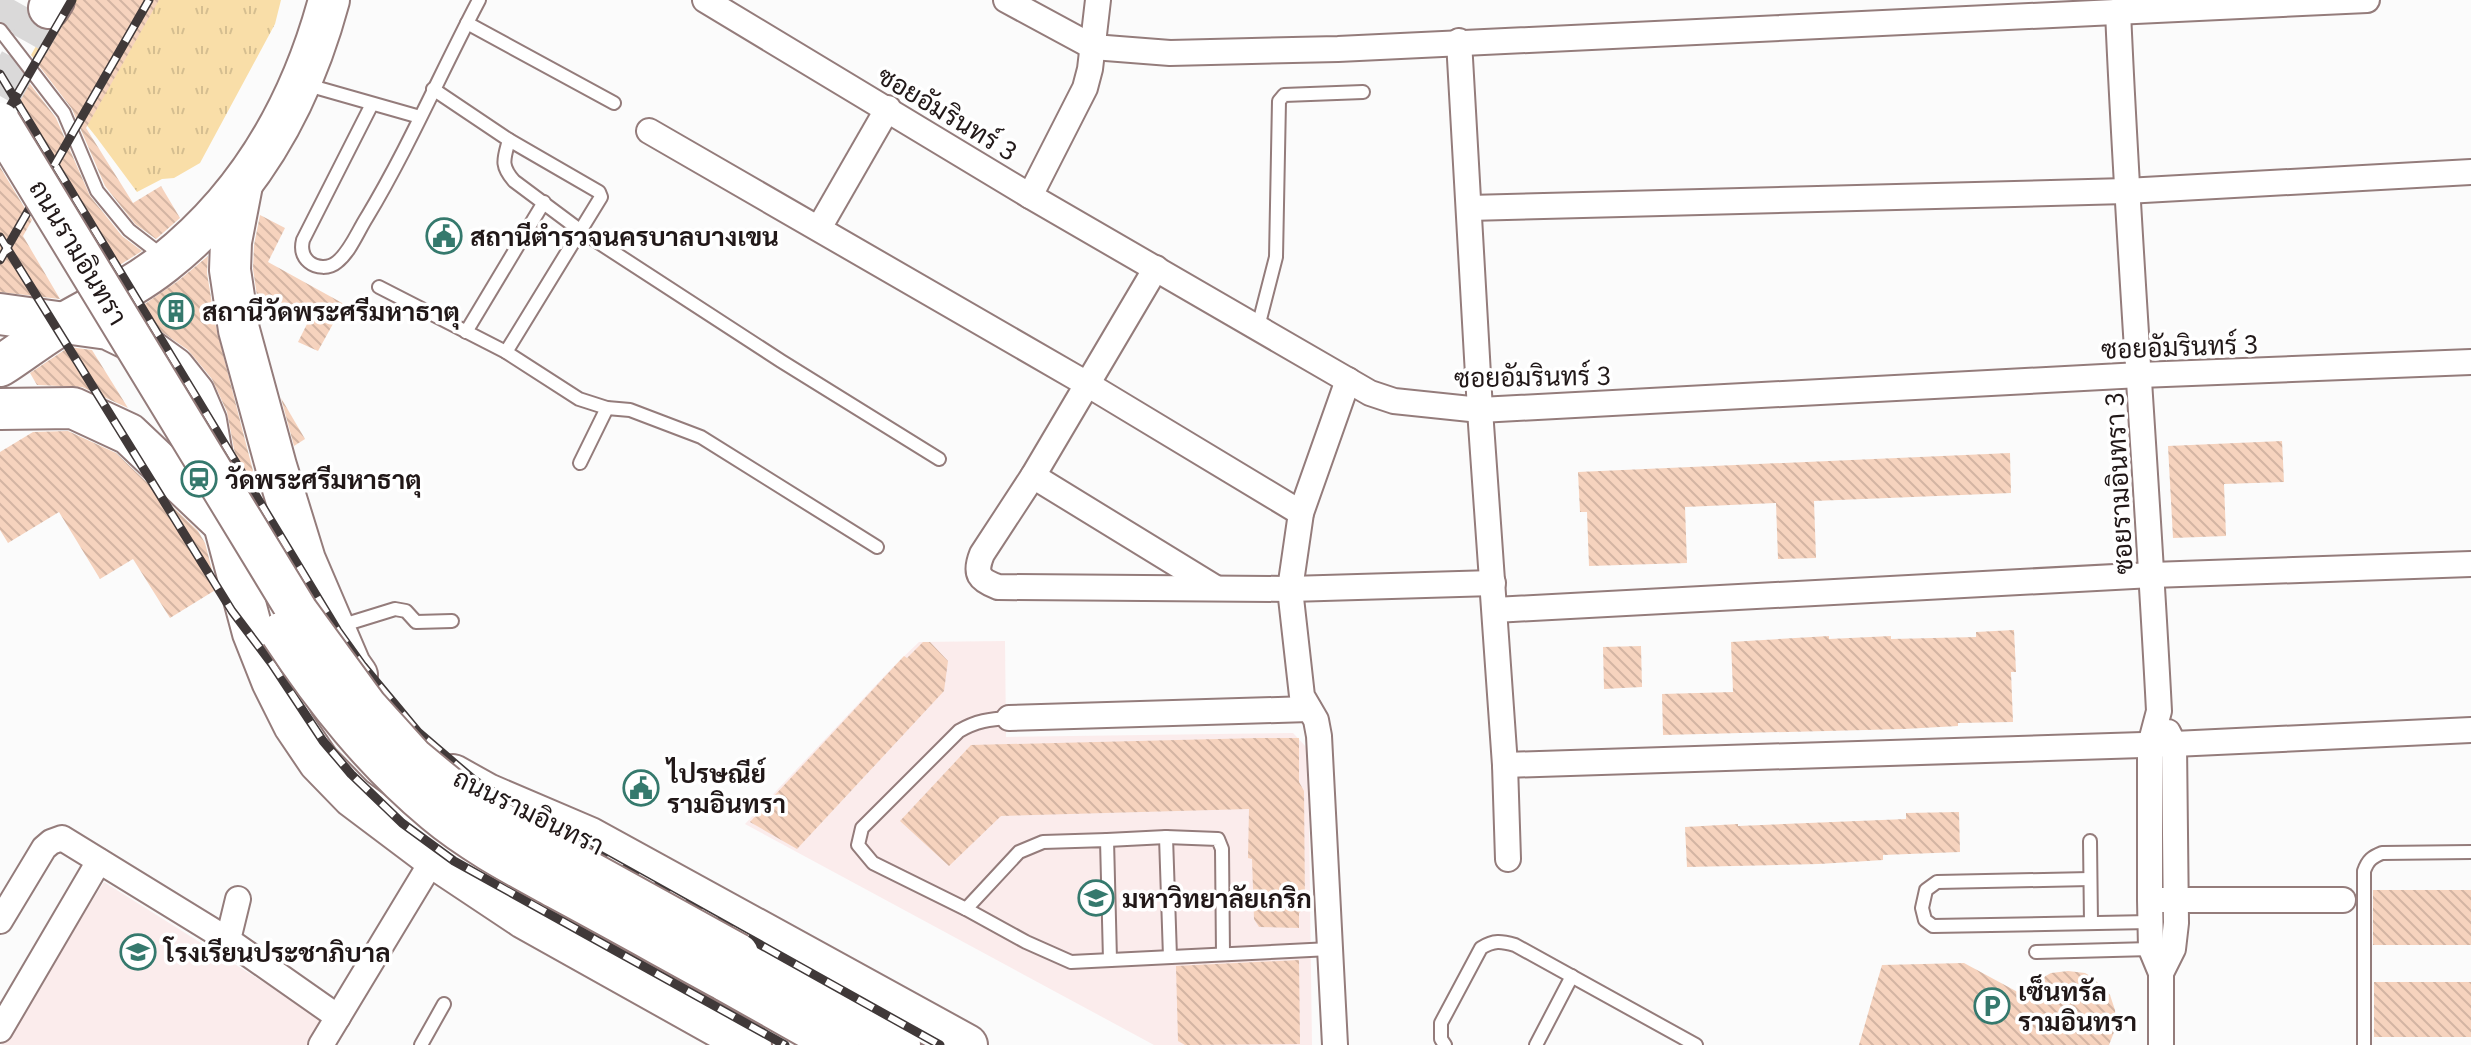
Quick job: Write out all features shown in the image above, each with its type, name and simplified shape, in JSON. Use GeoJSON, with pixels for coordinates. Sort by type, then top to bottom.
{"type":"FeatureCollection","features":[{"type":"Feature","properties":{"kind":"main road"},"geometry":{"type":"LineString","coordinates":[[0,366],[63,324],[121,292],[168,260],[205,227],[242,185],[274,137],[302,83],[329,0]]}},
{"type":"Feature","properties":{"kind":"main road","name":"ถนนรามอินทรา"},"geometry":{"type":"LineString","coordinates":[[0,123],[297,611],[367,707],[413,758],[453,791],[499,822],[731,967],[839,1045]]}},
{"type":"Feature","properties":{"kind":"main road","name":"ถนนรามอินทรา"},"geometry":{"type":"LineString","coordinates":[[0,174],[312,681],[347,726],[388,770],[437,814],[486,849],[900,1045]]}},
{"type":"Feature","properties":{"kind":"main road","name":"ถนนรามอินทรา"},"geometry":{"type":"LineString","coordinates":[[242,185],[231,242],[230,270],[239,330],[276,466],[301,547],[350,665],[402,734],[456,778],[590,838],[967,1045]]}},
{"type":"Feature","properties":{"kind":"main road","name":"ถนนรามอินทรา"},"geometry":{"type":"LineString","coordinates":[[0,314],[108,329],[145,347],[174,368],[194,393],[206,421],[224,524],[258,645],[294,725],[319,762],[353,797],[434,858],[562,940],[751,1045]]}},
{"type":"Feature","properties":{"kind":"main road"},"geometry":{"type":"LineString","coordinates":[[0,409],[73,408],[129,434],[224,524]]}},
{"type":"Feature","properties":{"kind":"main road"},"geometry":{"type":"LineString","coordinates":[[258,645],[266,620],[279,612],[299,606],[315,609],[331,622]]}},
{"type":"Feature","properties":{"kind":"street"},"geometry":{"type":"LineString","coordinates":[[1006,0],[1093,47],[1170,53],[1338,49],[2367,0]]}},
{"type":"Feature","properties":{"kind":"street"},"geometry":{"type":"LineString","coordinates":[[1030,196],[1085,88],[1098,0]]}},
{"type":"Feature","properties":{"kind":"street","name":"ซอยอัมรินทร์ 3"},"geometry":{"type":"LineString","coordinates":[[711,2],[1030,196],[1370,393],[1394,401],[1480,410],[2140,375],[2471,362]]}},
{"type":"Feature","properties":{"kind":"street","name":"ซอยรามอินทรา 3"},"geometry":{"type":"LineString","coordinates":[[2118,11],[2126,191],[2159,711],[2176,900],[2173,949],[2161,973]]}},
{"type":"Feature","properties":{"kind":"street"},"geometry":{"type":"LineString","coordinates":[[1459,41],[1480,410],[1505,765],[1508,859]]}},
{"type":"Feature","properties":{"kind":"street"},"geometry":{"type":"LineString","coordinates":[[819,228],[888,108]]}},
{"type":"Feature","properties":{"kind":"street"},"geometry":{"type":"LineString","coordinates":[[649,131],[1087,384],[1301,513]]}},
{"type":"Feature","properties":{"kind":"street"},"geometry":{"type":"LineString","coordinates":[[1469,208],[2126,191],[2471,172]]}},
{"type":"Feature","properties":{"kind":"street"},"geometry":{"type":"LineString","coordinates":[[1156,268],[1033,476],[982,554],[978,575],[985,582],[998,587],[1290,589],[1493,583]]}},
{"type":"Feature","properties":{"kind":"street"},"geometry":{"type":"LineString","coordinates":[[1335,1045],[1319,736],[1316,720],[1302,696],[1299,683],[1290,589],[1301,513],[1348,380]]}},
{"type":"Feature","properties":{"kind":"street"},"geometry":{"type":"LineString","coordinates":[[1033,476],[1216,588]]}},
{"type":"Feature","properties":{"kind":"street"},"geometry":{"type":"LineString","coordinates":[[1495,610],[2152,575],[2471,564]]}},
{"type":"Feature","properties":{"kind":"street"},"geometry":{"type":"LineString","coordinates":[[1009,718],[1309,709]]}},
{"type":"Feature","properties":{"kind":"street"},"geometry":{"type":"LineString","coordinates":[[1505,765],[2162,745],[2471,730]]}},
{"type":"Feature","properties":{"kind":"street","name":"ซอยรามอินทรา 3"},"geometry":{"type":"LineString","coordinates":[[2161,1045],[2161,973],[2151,949],[2150,911],[2162,745]]}},
{"type":"Feature","properties":{"kind":"street"},"geometry":{"type":"LineString","coordinates":[[3,910],[44,848],[62,838],[228,940],[338,1017]]}},
{"type":"Feature","properties":{"kind":"street"},"geometry":{"type":"LineString","coordinates":[[321,1045],[434,858]]}},
{"type":"Feature","properties":{"kind":"street"},"geometry":{"type":"LineString","coordinates":[[0,1030],[99,861]]}},
{"type":"Feature","properties":{"kind":"street"},"geometry":{"type":"LineString","coordinates":[[228,940],[238,899]]}},
{"type":"Feature","properties":{"kind":"street"},"geometry":{"type":"LineString","coordinates":[[2150,911],[2176,900],[2343,900]]}},
{"type":"Feature","properties":{"kind":"lane"},"geometry":{"type":"LineString","coordinates":[[372,104],[303,240],[301,248],[311,264],[323,267],[335,264],[346,253],[392,175],[479,0]]}},
{"type":"Feature","properties":{"kind":"lane"},"geometry":{"type":"LineString","coordinates":[[467,23],[614,103]]}},
{"type":"Feature","properties":{"kind":"lane"},"geometry":{"type":"LineString","coordinates":[[0,30],[64,113],[97,191],[129,230],[168,260]]}},
{"type":"Feature","properties":{"kind":"lane"},"geometry":{"type":"LineString","coordinates":[[302,83],[420,117]]}},
{"type":"Feature","properties":{"kind":"lane"},"geometry":{"type":"LineString","coordinates":[[433,89],[509,140],[599,192],[601,200],[506,352]]}},
{"type":"Feature","properties":{"kind":"lane"},"geometry":{"type":"LineString","coordinates":[[1258,327],[1276,257],[1279,101],[1284,95],[1363,92]]}},
{"type":"Feature","properties":{"kind":"lane"},"geometry":{"type":"LineString","coordinates":[[509,140],[504,161],[506,172],[581,231],[939,459]]}},
{"type":"Feature","properties":{"kind":"lane"},"geometry":{"type":"LineString","coordinates":[[466,332],[544,202]]}},
{"type":"Feature","properties":{"kind":"lane"},"geometry":{"type":"LineString","coordinates":[[379,287],[506,352],[579,399],[607,408],[630,410],[701,437],[877,547]]}},
{"type":"Feature","properties":{"kind":"lane"},"geometry":{"type":"LineString","coordinates":[[580,463],[607,408]]}},
{"type":"Feature","properties":{"kind":"lane"},"geometry":{"type":"LineString","coordinates":[[331,622],[395,609],[406,611],[416,622],[452,621]]}},
{"type":"Feature","properties":{"kind":"lane"},"geometry":{"type":"LineString","coordinates":[[1009,718],[973,723],[959,731],[862,828],[858,845],[873,863],[1071,962],[1330,949]]}},
{"type":"Feature","properties":{"kind":"lane"},"geometry":{"type":"LineString","coordinates":[[966,909],[1019,852],[1043,842],[1166,837],[1218,839],[1222,849],[1223,954]]}},
{"type":"Feature","properties":{"kind":"lane"},"geometry":{"type":"LineString","coordinates":[[1166,837],[1170,957]]}},
{"type":"Feature","properties":{"kind":"lane"},"geometry":{"type":"LineString","coordinates":[[1107,840],[1110,960]]}},
{"type":"Feature","properties":{"kind":"lane"},"geometry":{"type":"LineString","coordinates":[[2090,841],[2091,923]]}},
{"type":"Feature","properties":{"kind":"lane"},"geometry":{"type":"LineString","coordinates":[[2364,1045],[2364,871],[2367,864],[2372,857],[2382,853],[2471,852]]}},
{"type":"Feature","properties":{"kind":"lane"},"geometry":{"type":"LineString","coordinates":[[2090,879],[1937,882],[1926,890],[1922,908],[1925,920],[1933,926],[2091,923],[2150,911]]}},
{"type":"Feature","properties":{"kind":"lane"},"geometry":{"type":"LineString","coordinates":[[1445,1045],[1441,1039],[1441,1023],[1481,948],[1490,942],[1501,941],[1515,945],[1696,1045]]}},
{"type":"Feature","properties":{"kind":"lane"},"geometry":{"type":"LineString","coordinates":[[2036,952],[2151,949]]}},
{"type":"Feature","properties":{"kind":"lane"},"geometry":{"type":"LineString","coordinates":[[1536,1045],[1572,976]]}},
{"type":"Feature","properties":{"kind":"lane"},"geometry":{"type":"LineString","coordinates":[[421,1045],[444,1004]]}},
{"type":"Feature","properties":{"kind":"shaded area","name":"มหาวิทยาลัยเกริก"},"geometry":{"type":"Polygon","coordinates":[[[1005,641],[1006,737],[1293,733],[1308,749],[1312,1045],[1154,1045],[745,824],[919,642],[1005,641]]]}},
{"type":"Feature","properties":{"kind":"shaded area","name":"โรงเรียนประชาภิบาล"},"geometry":{"type":"Polygon","coordinates":[[[104,882],[327,1022],[313,1045],[1,1045],[104,882]]]}},
{"type":"Feature","properties":{"kind":"green space"},"geometry":{"type":"Polygon","coordinates":[[[62,0],[281,0],[275,24],[200,163],[174,178],[162,179],[137,192],[31,55],[62,0]]]}},
{"type":"Feature","properties":{"kind":"building"},"geometry":{"type":"Polygon","coordinates":[[[77,0],[159,0],[86,128],[133,203],[161,186],[180,218],[156,239],[135,224],[105,186],[72,109],[33,58],[49,31],[60,28],[68,20],[77,0]]]}},
{"type":"Feature","properties":{"kind":"building"},"geometry":{"type":"Polygon","coordinates":[[[24,76],[56,118],[90,196],[122,236],[142,251],[115,268],[20,111],[9,102],[24,76]]]}},
{"type":"Feature","properties":{"kind":"building"},"geometry":{"type":"Polygon","coordinates":[[[0,167],[32,220],[23,236],[60,299],[0,292],[0,167]]]}},
{"type":"Feature","properties":{"kind":"building"},"geometry":{"type":"Polygon","coordinates":[[[260,215],[285,228],[268,262],[344,304],[318,351],[298,342],[307,324],[257,296],[253,269],[260,215]]]}},
{"type":"Feature","properties":{"kind":"building"},"geometry":{"type":"Polygon","coordinates":[[[208,256],[207,273],[214,316],[211,318],[215,323],[253,471],[243,477],[238,470],[227,412],[212,379],[188,350],[149,323],[139,308],[208,256]]]}},
{"type":"Feature","properties":{"kind":"building"},"geometry":{"type":"Polygon","coordinates":[[[69,347],[92,350],[128,408],[82,387],[37,385],[30,373],[69,347]]]}},
{"type":"Feature","properties":{"kind":"building"},"geometry":{"type":"Polygon","coordinates":[[[281,398],[305,439],[294,446],[281,398]]]}},
{"type":"Feature","properties":{"kind":"building"},"geometry":{"type":"Polygon","coordinates":[[[68,431],[116,453],[198,531],[205,543],[217,589],[170,618],[133,559],[100,579],[59,512],[8,543],[0,530],[0,452],[33,432],[68,431]]]}},
{"type":"Feature","properties":{"kind":"building"},"geometry":{"type":"Polygon","coordinates":[[[2282,441],[2284,482],[2224,484],[2226,536],[2173,538],[2168,446],[2282,441]]]}},
{"type":"Feature","properties":{"kind":"building"},"geometry":{"type":"Polygon","coordinates":[[[2010,453],[2011,493],[1814,501],[1816,558],[1778,559],[1776,503],[1685,507],[1687,563],[1589,566],[1587,512],[1580,512],[1578,472],[2010,453]]]}},
{"type":"Feature","properties":{"kind":"building"},"geometry":{"type":"Polygon","coordinates":[[[2014,630],[2016,672],[2011,672],[2013,722],[1958,723],[1958,726],[1904,729],[1663,735],[1662,694],[1733,692],[1731,642],[1829,636],[1829,639],[1976,637],[1976,632],[2014,630]]]}},
{"type":"Feature","properties":{"kind":"building"},"geometry":{"type":"Polygon","coordinates":[[[923,642],[930,642],[948,661],[944,691],[797,849],[750,822],[904,656],[907,658],[923,642]]]}},
{"type":"Feature","properties":{"kind":"building"},"geometry":{"type":"Polygon","coordinates":[[[1641,646],[1642,687],[1604,689],[1603,647],[1641,646]]]}},
{"type":"Feature","properties":{"kind":"building"},"geometry":{"type":"Polygon","coordinates":[[[1299,738],[1299,782],[1304,791],[1305,907],[1299,913],[1299,928],[1259,927],[1254,919],[1252,859],[1248,858],[1249,809],[1001,816],[949,866],[900,821],[971,745],[1299,738]]]}},
{"type":"Feature","properties":{"kind":"building"},"geometry":{"type":"Polygon","coordinates":[[[1959,812],[1960,852],[1883,855],[1883,860],[1819,864],[1687,867],[1685,827],[1906,819],[1906,813],[1959,812]]]}},
{"type":"Feature","properties":{"kind":"building"},"geometry":{"type":"Polygon","coordinates":[[[2373,890],[2471,890],[2471,945],[2373,945],[2373,890]]]}},
{"type":"Feature","properties":{"kind":"building"},"geometry":{"type":"Polygon","coordinates":[[[1299,960],[1300,1044],[1185,1045],[1178,1041],[1176,966],[1299,960]]]}},
{"type":"Feature","properties":{"kind":"building","name":"เซ็นทรัล รามอินทรา"},"geometry":{"type":"Polygon","coordinates":[[[1964,963],[2025,996],[2035,982],[2051,973],[2085,973],[2110,995],[2115,1010],[2116,1027],[2109,1045],[1859,1045],[1882,965],[1964,963]]]}},
{"type":"Feature","properties":{"kind":"building"},"geometry":{"type":"Polygon","coordinates":[[[2374,982],[2471,982],[2471,1037],[2374,1037],[2374,982]]]}},
{"type":"Feature","properties":{"kind":"tunnel"},"geometry":{"type":"LineString","coordinates":[[0,25],[14,0]]}},
{"type":"Feature","properties":{"kind":"tunnel"},"geometry":{"type":"LineString","coordinates":[[0,96],[49,8]]}},
{"type":"Feature","properties":{"kind":"railway"},"geometry":{"type":"LineString","coordinates":[[0,124],[72,0]]}},
{"type":"Feature","properties":{"kind":"railway"},"geometry":{"type":"LineString","coordinates":[[0,260],[149,0]]}},
{"type":"Feature","properties":{"kind":"railway"},"geometry":{"type":"LineString","coordinates":[[0,74],[338,631],[418,732],[474,780],[562,834],[940,1045]]}},
{"type":"Feature","properties":{"kind":"railway"},"geometry":{"type":"LineString","coordinates":[[0,237],[232,611],[323,741],[351,774],[402,823],[454,861],[785,1045]]}},
{"type":"Feature","properties":{"kind":"place","name":"สถานีตำรวจนครบาลบางเขน"},"geometry":{"type":"Point","coordinates":[444,236]}},
{"type":"Feature","properties":{"kind":"place","name":"สถานีวัดพระศรีมหาธาตุ"},"geometry":{"type":"Point","coordinates":[176,311]}},
{"type":"Feature","properties":{"kind":"place","name":"วัดพระศรีมหาธาตุ"},"geometry":{"type":"Point","coordinates":[199,479]}},
{"type":"Feature","properties":{"kind":"place","name":"ไปรษณีย์ รามอินทรา"},"geometry":{"type":"Point","coordinates":[641,788]}},
{"type":"Feature","properties":{"kind":"place","name":"มหาวิทยาลัยเกริก"},"geometry":{"type":"Point","coordinates":[1096,898]}},
{"type":"Feature","properties":{"kind":"place","name":"โรงเรียนประชาภิบาล"},"geometry":{"type":"Point","coordinates":[138,952]}},
{"type":"Feature","properties":{"kind":"place","name":"เซ็นทรัล รามอินทรา"},"geometry":{"type":"Point","coordinates":[1992,1006]}}]}
